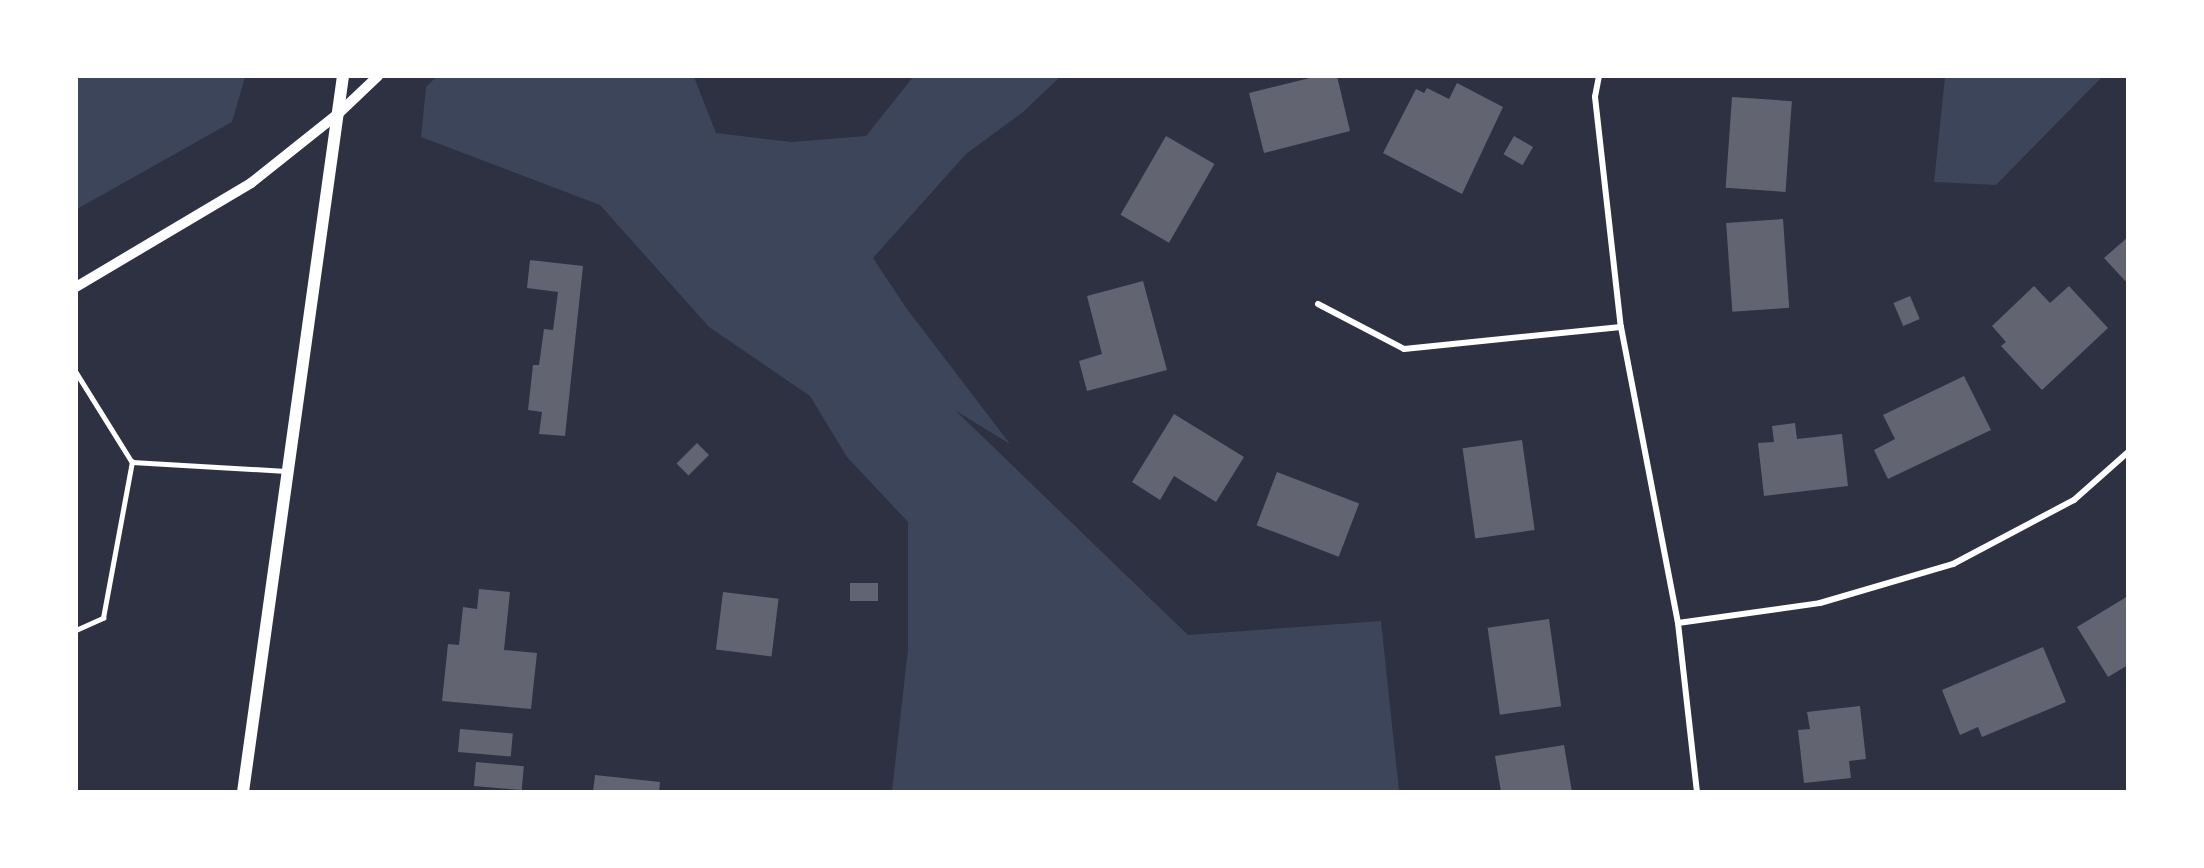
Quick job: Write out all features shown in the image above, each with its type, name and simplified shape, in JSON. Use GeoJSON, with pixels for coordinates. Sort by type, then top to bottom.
{"type":"FeatureCollection","features":[{"type":"Feature","properties":{"kind":"main road"},"geometry":{"type":"LineString","coordinates":[[243,792],[343,76]]}},
{"type":"Feature","properties":{"kind":"street"},"geometry":{"type":"LineString","coordinates":[[76,287],[251,183],[339,113],[378,76]]}},
{"type":"Feature","properties":{"kind":"street"},"geometry":{"type":"LineString","coordinates":[[1599,76],[1595,97],[1621,327],[1678,622],[1696,792]]}},
{"type":"Feature","properties":{"kind":"street"},"geometry":{"type":"LineString","coordinates":[[1318,304],[1404,349],[1621,327]]}},
{"type":"Feature","properties":{"kind":"street"},"geometry":{"type":"LineString","coordinates":[[1678,622],[1820,603],[1953,564],[2074,500],[2127,452]]}},
{"type":"Feature","properties":{"kind":"lane"},"geometry":{"type":"LineString","coordinates":[[76,372],[132,462],[103,618],[76,630]]}},
{"type":"Feature","properties":{"kind":"lane"},"geometry":{"type":"LineString","coordinates":[[132,462],[288,471]]}},
{"type":"Feature","properties":{"kind":"shaded area"},"geometry":{"type":"Polygon","coordinates":[[[77,76],[245,77],[232,122],[77,209],[77,76]]]}},
{"type":"Feature","properties":{"kind":"shaded area"},"geometry":{"type":"Polygon","coordinates":[[[437,76],[694,77],[716,133],[792,142],[866,136],[913,77],[1060,77],[1023,112],[966,154],[873,258],[907,309],[1010,444],[956,411],[1188,635],[1381,621],[1399,791],[892,791],[908,649],[908,522],[847,457],[810,396],[709,327],[600,205],[421,137],[426,87],[437,76]]]}},
{"type":"Feature","properties":{"kind":"shaded area"},"geometry":{"type":"Polygon","coordinates":[[[1945,76],[2102,77],[1996,185],[1934,182],[1945,76]]]}},
{"type":"Feature","properties":{"kind":"building"},"geometry":{"type":"Polygon","coordinates":[[[1318,76],[1337,76],[1350,131],[1264,153],[1249,93],[1318,76]]]}},
{"type":"Feature","properties":{"kind":"building"},"geometry":{"type":"Polygon","coordinates":[[[1457,83],[1503,107],[1462,194],[1383,153],[1416,89],[1424,93],[1427,88],[1449,99],[1457,83]]]}},
{"type":"Feature","properties":{"kind":"building"},"geometry":{"type":"Polygon","coordinates":[[[1732,97],[1792,101],[1786,192],[1726,188],[1732,97]]]}},
{"type":"Feature","properties":{"kind":"building"},"geometry":{"type":"Polygon","coordinates":[[[1166,136],[1214,164],[1169,243],[1120,215],[1166,136]]]}},
{"type":"Feature","properties":{"kind":"building"},"geometry":{"type":"Polygon","coordinates":[[[1514,136],[1533,147],[1523,165],[1504,154],[1514,136]]]}},
{"type":"Feature","properties":{"kind":"building"},"geometry":{"type":"Polygon","coordinates":[[[1783,219],[1789,308],[1732,312],[1726,223],[1783,219]]]}},
{"type":"Feature","properties":{"kind":"building"},"geometry":{"type":"Polygon","coordinates":[[[2128,237],[2128,284],[2104,258],[2128,237]]]}},
{"type":"Feature","properties":{"kind":"building"},"geometry":{"type":"Polygon","coordinates":[[[530,260],[583,266],[565,436],[539,434],[542,412],[528,410],[533,365],[539,365],[544,329],[553,330],[558,292],[527,288],[530,260]]]}},
{"type":"Feature","properties":{"kind":"building"},"geometry":{"type":"Polygon","coordinates":[[[1143,281],[1167,370],[1087,391],[1079,361],[1102,354],[1087,296],[1143,281]]]}},
{"type":"Feature","properties":{"kind":"building"},"geometry":{"type":"Polygon","coordinates":[[[2034,286],[2050,303],[2069,286],[2108,328],[2042,390],[2001,346],[2006,342],[1992,326],[2034,286]]]}},
{"type":"Feature","properties":{"kind":"building"},"geometry":{"type":"Polygon","coordinates":[[[1910,296],[1920,319],[1903,326],[1893,303],[1910,296]]]}},
{"type":"Feature","properties":{"kind":"building"},"geometry":{"type":"Polygon","coordinates":[[[1964,376],[1991,430],[1888,479],[1874,450],[1895,439],[1883,415],[1964,376]]]}},
{"type":"Feature","properties":{"kind":"building"},"geometry":{"type":"Polygon","coordinates":[[[1174,414],[1244,457],[1216,502],[1174,476],[1160,500],[1132,482],[1174,414]]]}},
{"type":"Feature","properties":{"kind":"building"},"geometry":{"type":"Polygon","coordinates":[[[1795,423],[1797,439],[1842,434],[1848,486],[1764,496],[1758,443],[1774,442],[1772,426],[1795,423]]]}},
{"type":"Feature","properties":{"kind":"building"},"geometry":{"type":"Polygon","coordinates":[[[1522,440],[1535,530],[1475,538],[1463,448],[1522,440]]]}},
{"type":"Feature","properties":{"kind":"building"},"geometry":{"type":"Polygon","coordinates":[[[697,443],[709,455],[689,476],[676,464],[697,443]]]}},
{"type":"Feature","properties":{"kind":"building"},"geometry":{"type":"Polygon","coordinates":[[[1277,472],[1359,504],[1339,557],[1257,525],[1277,472]]]}},
{"type":"Feature","properties":{"kind":"building"},"geometry":{"type":"Polygon","coordinates":[[[850,583],[878,583],[878,601],[850,601],[850,583]]]}},
{"type":"Feature","properties":{"kind":"building"},"geometry":{"type":"Polygon","coordinates":[[[479,589],[510,592],[504,650],[537,653],[531,709],[442,701],[448,644],[459,645],[463,607],[477,609],[479,589]]]}},
{"type":"Feature","properties":{"kind":"building"},"geometry":{"type":"Polygon","coordinates":[[[723,592],[779,599],[772,656],[716,650],[723,592]]]}},
{"type":"Feature","properties":{"kind":"building"},"geometry":{"type":"Polygon","coordinates":[[[2128,596],[2128,665],[2108,677],[2077,627],[2128,596]]]}},
{"type":"Feature","properties":{"kind":"building"},"geometry":{"type":"Polygon","coordinates":[[[1549,619],[1561,706],[1500,715],[1488,628],[1549,619]]]}},
{"type":"Feature","properties":{"kind":"building"},"geometry":{"type":"Polygon","coordinates":[[[2043,647],[2066,702],[1982,737],[1978,727],[1960,735],[1942,690],[2043,647]]]}},
{"type":"Feature","properties":{"kind":"building"},"geometry":{"type":"Polygon","coordinates":[[[1860,706],[1866,759],[1849,761],[1851,778],[1804,783],[1798,730],[1810,729],[1807,712],[1860,706]]]}},
{"type":"Feature","properties":{"kind":"building"},"geometry":{"type":"Polygon","coordinates":[[[460,729],[513,734],[511,757],[458,752],[460,729]]]}},
{"type":"Feature","properties":{"kind":"building"},"geometry":{"type":"Polygon","coordinates":[[[1564,745],[1572,792],[1501,792],[1495,756],[1564,745]]]}},
{"type":"Feature","properties":{"kind":"building"},"geometry":{"type":"Polygon","coordinates":[[[476,762],[524,766],[522,790],[474,786],[476,762]]]}},
{"type":"Feature","properties":{"kind":"building"},"geometry":{"type":"Polygon","coordinates":[[[595,775],[660,782],[659,792],[593,792],[595,775]]]}}]}
